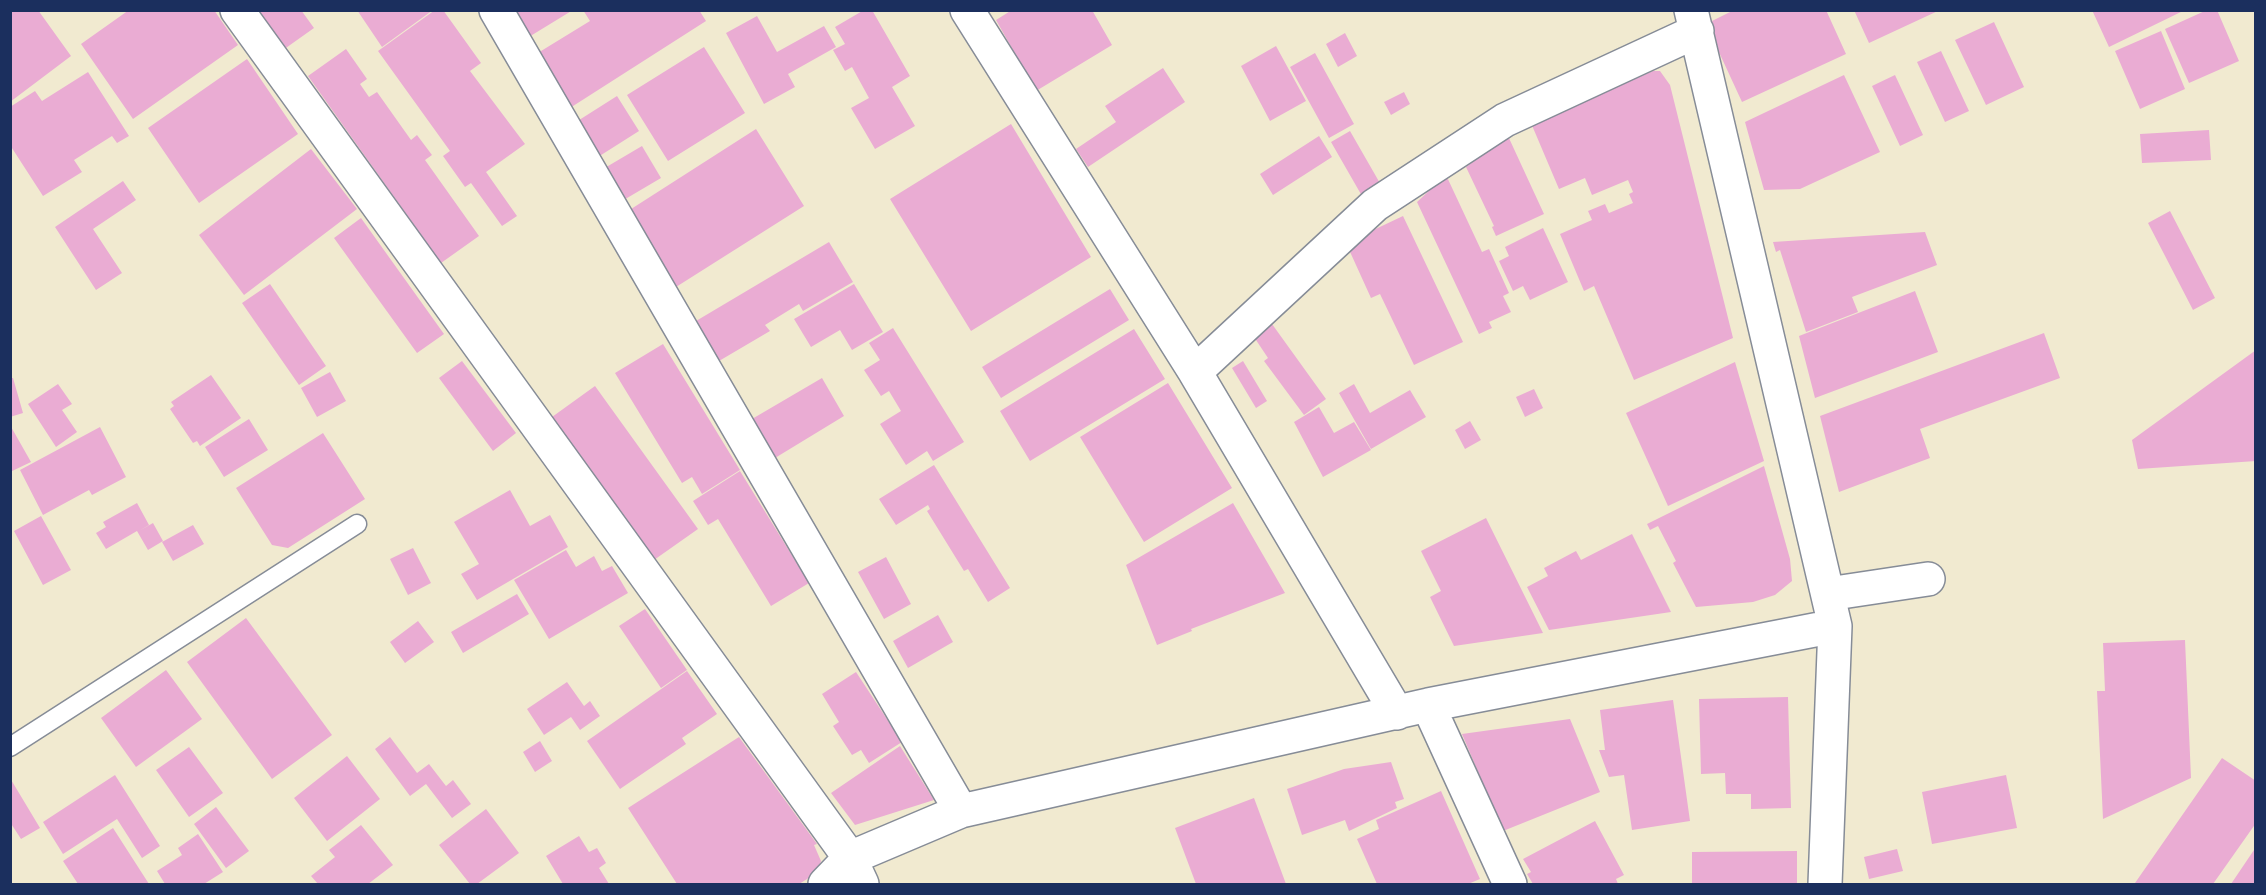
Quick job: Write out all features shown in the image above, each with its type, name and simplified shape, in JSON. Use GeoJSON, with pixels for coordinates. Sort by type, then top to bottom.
{"type":"FeatureCollection","features":[{"type":"Feature","properties":{"kind":"street"},"geometry":{"type":"LineString","coordinates":[[237,10],[856,871]]}},
{"type":"Feature","properties":{"kind":"street"},"geometry":{"type":"LineString","coordinates":[[496,10],[961,811]]}},
{"type":"Feature","properties":{"kind":"street"},"geometry":{"type":"LineString","coordinates":[[967,10],[1195,372],[1396,713]]}},
{"type":"Feature","properties":{"kind":"street"},"geometry":{"type":"LineString","coordinates":[[1195,372],[1375,205],[1504,120],[1694,21],[1832,610],[1826,885]]}},
{"type":"Feature","properties":{"kind":"street"},"geometry":{"type":"LineString","coordinates":[[825,885],[856,871],[961,811],[1396,713],[1832,610],[1928,579]]}},
{"type":"Feature","properties":{"kind":"street"},"geometry":{"type":"LineString","coordinates":[[1428,705],[1510,885]]}},
{"type":"Feature","properties":{"kind":"lane"},"geometry":{"type":"LineString","coordinates":[[10,747],[357,524]]}},
{"type":"Feature","properties":{"kind":"building"},"geometry":{"type":"Polygon","coordinates":[[[10,10],[38,10],[71,56],[10,102],[10,10]]]}},
{"type":"Feature","properties":{"kind":"building"},"geometry":{"type":"Polygon","coordinates":[[[129,10],[214,10],[238,45],[133,119],[81,44],[129,10]]]}},
{"type":"Feature","properties":{"kind":"building"},"geometry":{"type":"Polygon","coordinates":[[[255,10],[301,10],[314,28],[283,50],[255,10]]]}},
{"type":"Feature","properties":{"kind":"building"},"geometry":{"type":"Polygon","coordinates":[[[357,10],[433,10],[382,47],[357,10]]]}},
{"type":"Feature","properties":{"kind":"building"},"geometry":{"type":"Polygon","coordinates":[[[435,10],[443,10],[481,63],[470,71],[525,144],[486,172],[517,216],[502,226],[471,183],[465,187],[443,156],[450,151],[378,51],[435,10]]]}},
{"type":"Feature","properties":{"kind":"building"},"geometry":{"type":"Polygon","coordinates":[[[501,10],[573,10],[519,43],[501,10]]]}},
{"type":"Feature","properties":{"kind":"building"},"geometry":{"type":"Polygon","coordinates":[[[583,10],[699,10],[706,21],[559,115],[528,59],[590,21],[583,10]]]}},
{"type":"Feature","properties":{"kind":"building"},"geometry":{"type":"Polygon","coordinates":[[[864,10],[872,10],[910,76],[892,87],[915,126],[875,149],[851,108],[869,98],[852,67],[845,71],[833,50],[845,44],[835,27],[864,10]]]}},
{"type":"Feature","properties":{"kind":"building"},"geometry":{"type":"Polygon","coordinates":[[[1012,10],[1092,10],[1112,45],[1036,91],[996,20],[1012,10]]]}},
{"type":"Feature","properties":{"kind":"building"},"geometry":{"type":"Polygon","coordinates":[[[1734,10],[1826,10],[1846,54],[1742,102],[1706,24],[1734,10]]]}},
{"type":"Feature","properties":{"kind":"building"},"geometry":{"type":"Polygon","coordinates":[[[1854,10],[1940,10],[1869,43],[1854,10]]]}},
{"type":"Feature","properties":{"kind":"building"},"geometry":{"type":"Polygon","coordinates":[[[2092,10],[2185,10],[2109,47],[2092,10]]]}},
{"type":"Feature","properties":{"kind":"building"},"geometry":{"type":"Polygon","coordinates":[[[2207,10],[2217,10],[2239,61],[2189,83],[2165,29],[2207,10]]]}},
{"type":"Feature","properties":{"kind":"building"},"geometry":{"type":"Polygon","coordinates":[[[757,16],[777,52],[824,26],[836,47],[788,74],[795,87],[764,104],[726,33],[757,16]]]}},
{"type":"Feature","properties":{"kind":"building"},"geometry":{"type":"Polygon","coordinates":[[[1994,22],[2024,87],[1986,105],[1955,40],[1994,22]]]}},
{"type":"Feature","properties":{"kind":"building"},"geometry":{"type":"Polygon","coordinates":[[[2161,31],[2185,89],[2140,109],[2115,51],[2161,31]]]}},
{"type":"Feature","properties":{"kind":"building"},"geometry":{"type":"Polygon","coordinates":[[[1345,33],[1357,56],[1338,67],[1326,44],[1345,33]]]}},
{"type":"Feature","properties":{"kind":"building"},"geometry":{"type":"Polygon","coordinates":[[[1276,46],[1306,101],[1270,121],[1241,66],[1276,46]]]}},
{"type":"Feature","properties":{"kind":"building"},"geometry":{"type":"Polygon","coordinates":[[[704,47],[745,113],[668,161],[627,95],[704,47]]]}},
{"type":"Feature","properties":{"kind":"building"},"geometry":{"type":"Polygon","coordinates":[[[346,49],[367,79],[360,84],[369,97],[377,92],[411,140],[417,135],[432,155],[425,160],[479,236],[441,263],[308,76],[346,49]]]}},
{"type":"Feature","properties":{"kind":"building"},"geometry":{"type":"Polygon","coordinates":[[[1941,51],[1969,111],[1945,122],[1917,62],[1941,51]]]}},
{"type":"Feature","properties":{"kind":"building"},"geometry":{"type":"Polygon","coordinates":[[[1315,53],[1354,124],[1329,138],[1290,67],[1315,53]]]}},
{"type":"Feature","properties":{"kind":"building"},"geometry":{"type":"Polygon","coordinates":[[[247,59],[298,134],[199,203],[148,128],[247,59]]]}},
{"type":"Feature","properties":{"kind":"building"},"geometry":{"type":"Polygon","coordinates":[[[1163,68],[1185,102],[1088,167],[1076,149],[1116,122],[1105,106],[1163,68]]]}},
{"type":"Feature","properties":{"kind":"building"},"geometry":{"type":"Polygon","coordinates":[[[1653,71],[1660,71],[1670,85],[1733,338],[1634,380],[1594,286],[1584,291],[1560,234],[1592,220],[1588,211],[1605,204],[1609,213],[1633,203],[1629,194],[1633,192],[1628,180],[1592,195],[1585,178],[1559,189],[1531,123],[1653,71]]]}},
{"type":"Feature","properties":{"kind":"building"},"geometry":{"type":"Polygon","coordinates":[[[88,72],[129,136],[117,143],[112,136],[74,160],[82,172],[43,196],[10,145],[10,107],[35,91],[42,101],[88,72]]]}},
{"type":"Feature","properties":{"kind":"building"},"geometry":{"type":"Polygon","coordinates":[[[1844,75],[1880,152],[1800,189],[1764,190],[1745,122],[1844,75]]]}},
{"type":"Feature","properties":{"kind":"building"},"geometry":{"type":"Polygon","coordinates":[[[1895,75],[1923,135],[1900,146],[1872,86],[1895,75]]]}},
{"type":"Feature","properties":{"kind":"building"},"geometry":{"type":"Polygon","coordinates":[[[1404,92],[1410,104],[1391,115],[1384,102],[1404,92]]]}},
{"type":"Feature","properties":{"kind":"building"},"geometry":{"type":"Polygon","coordinates":[[[617,96],[639,131],[598,157],[576,122],[617,96]]]}},
{"type":"Feature","properties":{"kind":"building"},"geometry":{"type":"Polygon","coordinates":[[[1011,124],[1091,257],[971,331],[890,199],[1011,124]]]}},
{"type":"Feature","properties":{"kind":"building"},"geometry":{"type":"Polygon","coordinates":[[[756,129],[804,206],[676,287],[628,211],[756,129]]]}},
{"type":"Feature","properties":{"kind":"building"},"geometry":{"type":"Polygon","coordinates":[[[2209,130],[2211,160],[2142,163],[2140,134],[2209,130]]]}},
{"type":"Feature","properties":{"kind":"building"},"geometry":{"type":"Polygon","coordinates":[[[1350,131],[1381,185],[1362,196],[1331,142],[1350,131]]]}},
{"type":"Feature","properties":{"kind":"building"},"geometry":{"type":"Polygon","coordinates":[[[1319,136],[1332,157],[1273,195],[1260,174],[1319,136]]]}},
{"type":"Feature","properties":{"kind":"building"},"geometry":{"type":"Polygon","coordinates":[[[1508,136],[1544,214],[1496,236],[1492,227],[1494,226],[1466,167],[1508,136]]]}},
{"type":"Feature","properties":{"kind":"building"},"geometry":{"type":"Polygon","coordinates":[[[642,146],[661,178],[622,201],[603,169],[642,146]]]}},
{"type":"Feature","properties":{"kind":"building"},"geometry":{"type":"Polygon","coordinates":[[[311,149],[357,209],[244,295],[199,235],[311,149]]]}},
{"type":"Feature","properties":{"kind":"building"},"geometry":{"type":"Polygon","coordinates":[[[1446,175],[1482,252],[1489,249],[1509,293],[1503,296],[1511,312],[1489,322],[1492,328],[1479,334],[1417,202],[1446,175]]]}},
{"type":"Feature","properties":{"kind":"building"},"geometry":{"type":"Polygon","coordinates":[[[123,181],[136,200],[93,229],[122,273],[96,290],[55,227],[123,181]]]}},
{"type":"Feature","properties":{"kind":"building"},"geometry":{"type":"Polygon","coordinates":[[[2170,211],[2215,298],[2193,310],[2148,223],[2170,211]]]}},
{"type":"Feature","properties":{"kind":"building"},"geometry":{"type":"Polygon","coordinates":[[[1403,216],[1463,342],[1414,365],[1380,294],[1371,298],[1346,243],[1403,216]]]}},
{"type":"Feature","properties":{"kind":"building"},"geometry":{"type":"Polygon","coordinates":[[[361,218],[444,334],[417,353],[334,238],[361,218]]]}},
{"type":"Feature","properties":{"kind":"building"},"geometry":{"type":"Polygon","coordinates":[[[1543,228],[1568,282],[1530,300],[1523,286],[1513,291],[1499,261],[1509,256],[1505,247],[1543,228]]]}},
{"type":"Feature","properties":{"kind":"building"},"geometry":{"type":"Polygon","coordinates":[[[1925,232],[1937,265],[1852,297],[1858,312],[1806,332],[1780,250],[1776,252],[1773,242],[1925,232]]]}},
{"type":"Feature","properties":{"kind":"building"},"geometry":{"type":"Polygon","coordinates":[[[829,242],[853,282],[803,311],[799,304],[765,325],[770,331],[719,361],[696,321],[829,242]]]}},
{"type":"Feature","properties":{"kind":"building"},"geometry":{"type":"Polygon","coordinates":[[[270,284],[326,366],[299,385],[242,303],[270,284]]]}},
{"type":"Feature","properties":{"kind":"building"},"geometry":{"type":"Polygon","coordinates":[[[854,284],[883,332],[852,350],[840,330],[811,347],[794,319],[854,284]]]}},
{"type":"Feature","properties":{"kind":"building"},"geometry":{"type":"Polygon","coordinates":[[[1110,289],[1129,320],[1001,398],[982,367],[1110,289]]]}},
{"type":"Feature","properties":{"kind":"building"},"geometry":{"type":"Polygon","coordinates":[[[1915,291],[1938,352],[1815,398],[1799,336],[1915,291]]]}},
{"type":"Feature","properties":{"kind":"building"},"geometry":{"type":"Polygon","coordinates":[[[1272,324],[1326,399],[1304,415],[1264,361],[1268,358],[1254,337],[1272,324]]]}},
{"type":"Feature","properties":{"kind":"building"},"geometry":{"type":"Polygon","coordinates":[[[893,328],[964,442],[933,461],[927,451],[906,465],[880,424],[901,411],[889,391],[881,396],[864,370],[880,360],[869,343],[893,328]]]}},
{"type":"Feature","properties":{"kind":"building"},"geometry":{"type":"Polygon","coordinates":[[[1134,329],[1165,379],[1030,461],[1000,411],[1134,329]]]}},
{"type":"Feature","properties":{"kind":"building"},"geometry":{"type":"Polygon","coordinates":[[[2044,333],[2060,378],[1920,429],[1930,458],[1839,492],[1820,416],[2044,333]]]}},
{"type":"Feature","properties":{"kind":"building"},"geometry":{"type":"Polygon","coordinates":[[[663,344],[740,470],[702,494],[692,477],[682,483],[615,373],[663,344]]]}},
{"type":"Feature","properties":{"kind":"building"},"geometry":{"type":"Polygon","coordinates":[[[2256,350],[2256,461],[2138,469],[2132,440],[2256,350]]]}},
{"type":"Feature","properties":{"kind":"building"},"geometry":{"type":"Polygon","coordinates":[[[462,361],[516,433],[493,451],[439,378],[462,361]]]}},
{"type":"Feature","properties":{"kind":"building"},"geometry":{"type":"Polygon","coordinates":[[[1243,361],[1267,401],[1256,408],[1232,368],[1243,361]]]}},
{"type":"Feature","properties":{"kind":"building"},"geometry":{"type":"Polygon","coordinates":[[[1735,362],[1764,461],[1668,506],[1626,413],[1735,362]]]}},
{"type":"Feature","properties":{"kind":"building"},"geometry":{"type":"Polygon","coordinates":[[[330,372],[346,401],[317,417],[301,388],[330,372]]]}},
{"type":"Feature","properties":{"kind":"building"},"geometry":{"type":"Polygon","coordinates":[[[211,375],[241,418],[200,446],[197,441],[193,443],[170,409],[174,406],[171,402],[211,375]]]}},
{"type":"Feature","properties":{"kind":"building"},"geometry":{"type":"Polygon","coordinates":[[[10,378],[13,378],[23,413],[10,417],[10,378]]]}},
{"type":"Feature","properties":{"kind":"building"},"geometry":{"type":"Polygon","coordinates":[[[822,378],[844,416],[775,458],[752,419],[822,378]]]}},
{"type":"Feature","properties":{"kind":"building"},"geometry":{"type":"Polygon","coordinates":[[[1168,383],[1232,488],[1144,542],[1080,437],[1168,383]]]}},
{"type":"Feature","properties":{"kind":"building"},"geometry":{"type":"Polygon","coordinates":[[[58,384],[72,404],[62,410],[77,432],[56,447],[28,404],[58,384]]]}},
{"type":"Feature","properties":{"kind":"building"},"geometry":{"type":"Polygon","coordinates":[[[1354,384],[1370,413],[1410,390],[1426,417],[1371,449],[1339,393],[1354,384]]]}},
{"type":"Feature","properties":{"kind":"building"},"geometry":{"type":"Polygon","coordinates":[[[595,386],[698,529],[654,560],[552,417],[595,386]]]}},
{"type":"Feature","properties":{"kind":"building"},"geometry":{"type":"Polygon","coordinates":[[[1534,389],[1543,408],[1525,417],[1516,397],[1534,389]]]}},
{"type":"Feature","properties":{"kind":"building"},"geometry":{"type":"Polygon","coordinates":[[[1319,407],[1334,433],[1354,422],[1371,450],[1323,477],[1294,422],[1319,407]]]}},
{"type":"Feature","properties":{"kind":"building"},"geometry":{"type":"Polygon","coordinates":[[[249,419],[268,450],[224,477],[205,447],[249,419]]]}},
{"type":"Feature","properties":{"kind":"building"},"geometry":{"type":"Polygon","coordinates":[[[1470,421],[1481,440],[1465,449],[1455,430],[1470,421]]]}},
{"type":"Feature","properties":{"kind":"building"},"geometry":{"type":"Polygon","coordinates":[[[10,425],[31,462],[10,472],[10,425]]]}},
{"type":"Feature","properties":{"kind":"building"},"geometry":{"type":"Polygon","coordinates":[[[100,427],[126,477],[92,495],[89,490],[43,515],[20,470],[100,427]]]}},
{"type":"Feature","properties":{"kind":"building"},"geometry":{"type":"Polygon","coordinates":[[[323,433],[365,499],[288,548],[272,545],[236,488],[323,433]]]}},
{"type":"Feature","properties":{"kind":"building"},"geometry":{"type":"Polygon","coordinates":[[[934,465],[1010,588],[988,602],[968,569],[964,571],[927,511],[930,509],[928,505],[896,525],[879,499],[934,465]]]}},
{"type":"Feature","properties":{"kind":"building"},"geometry":{"type":"Polygon","coordinates":[[[1764,466],[1790,559],[1792,581],[1775,595],[1753,602],[1696,607],[1673,563],[1676,561],[1658,526],[1650,530],[1647,524],[1764,466]]]}},
{"type":"Feature","properties":{"kind":"building"},"geometry":{"type":"Polygon","coordinates":[[[740,471],[809,583],[771,606],[718,519],[708,525],[693,501],[740,471]]]}},
{"type":"Feature","properties":{"kind":"building"},"geometry":{"type":"Polygon","coordinates":[[[510,490],[530,526],[550,515],[568,547],[477,600],[461,574],[479,564],[454,522],[510,490]]]}},
{"type":"Feature","properties":{"kind":"building"},"geometry":{"type":"Polygon","coordinates":[[[137,503],[149,525],[139,531],[153,523],[163,541],[148,550],[137,531],[106,549],[96,533],[106,527],[103,522],[137,503]]]}},
{"type":"Feature","properties":{"kind":"building"},"geometry":{"type":"Polygon","coordinates":[[[1233,503],[1285,593],[1191,629],[1192,631],[1157,645],[1126,565],[1233,503]]]}},
{"type":"Feature","properties":{"kind":"building"},"geometry":{"type":"Polygon","coordinates":[[[41,516],[71,570],[43,585],[14,531],[41,516]]]}},
{"type":"Feature","properties":{"kind":"building"},"geometry":{"type":"Polygon","coordinates":[[[1486,518],[1543,633],[1454,646],[1430,597],[1441,591],[1421,551],[1486,518]]]}},
{"type":"Feature","properties":{"kind":"building"},"geometry":{"type":"Polygon","coordinates":[[[193,525],[204,544],[173,561],[162,542],[193,525]]]}},
{"type":"Feature","properties":{"kind":"building"},"geometry":{"type":"Polygon","coordinates":[[[1632,534],[1671,612],[1549,630],[1527,587],[1548,576],[1544,568],[1576,551],[1581,560],[1632,534]]]}},
{"type":"Feature","properties":{"kind":"building"},"geometry":{"type":"Polygon","coordinates":[[[413,548],[431,583],[408,595],[390,559],[413,548]]]}},
{"type":"Feature","properties":{"kind":"building"},"geometry":{"type":"Polygon","coordinates":[[[566,550],[576,567],[594,556],[602,571],[612,566],[628,593],[549,639],[514,580],[566,550]]]}},
{"type":"Feature","properties":{"kind":"building"},"geometry":{"type":"Polygon","coordinates":[[[886,557],[911,604],[884,619],[858,572],[886,557]]]}},
{"type":"Feature","properties":{"kind":"building"},"geometry":{"type":"Polygon","coordinates":[[[517,594],[529,614],[463,653],[451,632],[517,594]]]}},
{"type":"Feature","properties":{"kind":"building"},"geometry":{"type":"Polygon","coordinates":[[[645,609],[687,670],[661,688],[619,626],[645,609]]]}},
{"type":"Feature","properties":{"kind":"building"},"geometry":{"type":"Polygon","coordinates":[[[938,615],[953,642],[908,668],[893,641],[938,615]]]}},
{"type":"Feature","properties":{"kind":"building"},"geometry":{"type":"Polygon","coordinates":[[[246,618],[332,735],[272,779],[187,662],[246,618]]]}},
{"type":"Feature","properties":{"kind":"building"},"geometry":{"type":"Polygon","coordinates":[[[418,621],[434,642],[405,663],[390,642],[418,621]]]}},
{"type":"Feature","properties":{"kind":"building"},"geometry":{"type":"Polygon","coordinates":[[[2185,640],[2191,778],[2103,819],[2097,691],[2105,691],[2103,643],[2185,640]]]}},
{"type":"Feature","properties":{"kind":"building"},"geometry":{"type":"Polygon","coordinates":[[[166,670],[202,719],[136,767],[101,718],[166,670]]]}},
{"type":"Feature","properties":{"kind":"building"},"geometry":{"type":"Polygon","coordinates":[[[687,671],[717,714],[682,738],[686,744],[620,789],[587,741],[687,671]]]}},
{"type":"Feature","properties":{"kind":"building"},"geometry":{"type":"Polygon","coordinates":[[[856,672],[902,742],[869,763],[861,750],[852,755],[833,726],[839,722],[822,694],[856,672]]]}},
{"type":"Feature","properties":{"kind":"building"},"geometry":{"type":"Polygon","coordinates":[[[567,682],[584,706],[590,701],[600,716],[580,730],[571,717],[544,735],[527,709],[567,682]]]}},
{"type":"Feature","properties":{"kind":"building"},"geometry":{"type":"Polygon","coordinates":[[[1788,697],[1791,808],[1751,809],[1751,794],[1726,794],[1725,773],[1701,774],[1699,699],[1788,697]]]}},
{"type":"Feature","properties":{"kind":"building"},"geometry":{"type":"Polygon","coordinates":[[[1673,700],[1690,821],[1632,830],[1624,775],[1609,777],[1599,750],[1605,750],[1600,710],[1673,700]]]}},
{"type":"Feature","properties":{"kind":"building"},"geometry":{"type":"Polygon","coordinates":[[[1570,719],[1600,792],[1503,831],[1462,734],[1570,719]]]}},
{"type":"Feature","properties":{"kind":"building"},"geometry":{"type":"Polygon","coordinates":[[[390,737],[417,773],[429,764],[446,786],[453,780],[471,804],[452,818],[426,784],[410,796],[375,749],[390,737]]]}},
{"type":"Feature","properties":{"kind":"building"},"geometry":{"type":"Polygon","coordinates":[[[739,737],[817,844],[814,845],[821,861],[818,869],[799,884],[677,884],[628,808],[739,737]]]}},
{"type":"Feature","properties":{"kind":"building"},"geometry":{"type":"Polygon","coordinates":[[[540,741],[552,761],[535,772],[523,752],[540,741]]]}},
{"type":"Feature","properties":{"kind":"building"},"geometry":{"type":"Polygon","coordinates":[[[900,746],[934,800],[855,825],[831,793],[900,746]]]}},
{"type":"Feature","properties":{"kind":"building"},"geometry":{"type":"Polygon","coordinates":[[[189,747],[223,793],[189,817],[156,770],[189,747]]]}},
{"type":"Feature","properties":{"kind":"building"},"geometry":{"type":"Polygon","coordinates":[[[347,756],[380,799],[327,841],[294,798],[347,756]]]}},
{"type":"Feature","properties":{"kind":"building"},"geometry":{"type":"Polygon","coordinates":[[[2222,758],[2256,781],[2256,823],[2213,884],[2135,883],[2222,758]]]}},
{"type":"Feature","properties":{"kind":"building"},"geometry":{"type":"Polygon","coordinates":[[[1391,762],[1404,799],[1395,802],[1397,808],[1349,831],[1345,820],[1302,835],[1287,789],[1344,769],[1391,762]]]}},
{"type":"Feature","properties":{"kind":"building"},"geometry":{"type":"Polygon","coordinates":[[[115,775],[160,846],[142,858],[117,819],[63,854],[43,822],[115,775]]]}},
{"type":"Feature","properties":{"kind":"building"},"geometry":{"type":"Polygon","coordinates":[[[2006,775],[2017,828],[1932,844],[1922,792],[2006,775]]]}},
{"type":"Feature","properties":{"kind":"building"},"geometry":{"type":"Polygon","coordinates":[[[10,778],[40,828],[21,839],[10,822],[10,778]]]}},
{"type":"Feature","properties":{"kind":"building"},"geometry":{"type":"Polygon","coordinates":[[[1441,791],[1480,879],[1468,884],[1377,884],[1357,839],[1379,829],[1376,820],[1441,791]]]}},
{"type":"Feature","properties":{"kind":"building"},"geometry":{"type":"Polygon","coordinates":[[[1254,798],[1286,884],[1196,884],[1175,828],[1254,798]]]}},
{"type":"Feature","properties":{"kind":"building"},"geometry":{"type":"Polygon","coordinates":[[[216,807],[249,851],[226,868],[194,824],[216,807]]]}},
{"type":"Feature","properties":{"kind":"building"},"geometry":{"type":"Polygon","coordinates":[[[486,809],[519,853],[477,884],[470,884],[439,845],[486,809]]]}},
{"type":"Feature","properties":{"kind":"building"},"geometry":{"type":"Polygon","coordinates":[[[1595,821],[1624,875],[1616,879],[1618,884],[1533,884],[1527,874],[1531,872],[1523,859],[1595,821]]]}},
{"type":"Feature","properties":{"kind":"building"},"geometry":{"type":"Polygon","coordinates":[[[361,825],[393,865],[368,884],[318,884],[311,876],[335,857],[329,850],[361,825]]]}},
{"type":"Feature","properties":{"kind":"building"},"geometry":{"type":"Polygon","coordinates":[[[113,828],[149,884],[78,884],[63,861],[113,828]]]}},
{"type":"Feature","properties":{"kind":"building"},"geometry":{"type":"Polygon","coordinates":[[[198,834],[223,872],[204,884],[165,884],[157,871],[182,855],[178,848],[198,834]]]}},
{"type":"Feature","properties":{"kind":"building"},"geometry":{"type":"Polygon","coordinates":[[[579,836],[589,852],[597,848],[606,863],[599,868],[609,884],[563,884],[546,856],[579,836]]]}},
{"type":"Feature","properties":{"kind":"building"},"geometry":{"type":"Polygon","coordinates":[[[2256,847],[2256,884],[2231,884],[2256,847]]]}},
{"type":"Feature","properties":{"kind":"building"},"geometry":{"type":"Polygon","coordinates":[[[1897,849],[1903,871],[1869,879],[1864,857],[1897,849]]]}},
{"type":"Feature","properties":{"kind":"building"},"geometry":{"type":"Polygon","coordinates":[[[1797,851],[1797,884],[1692,884],[1692,852],[1797,851]]]}}]}
